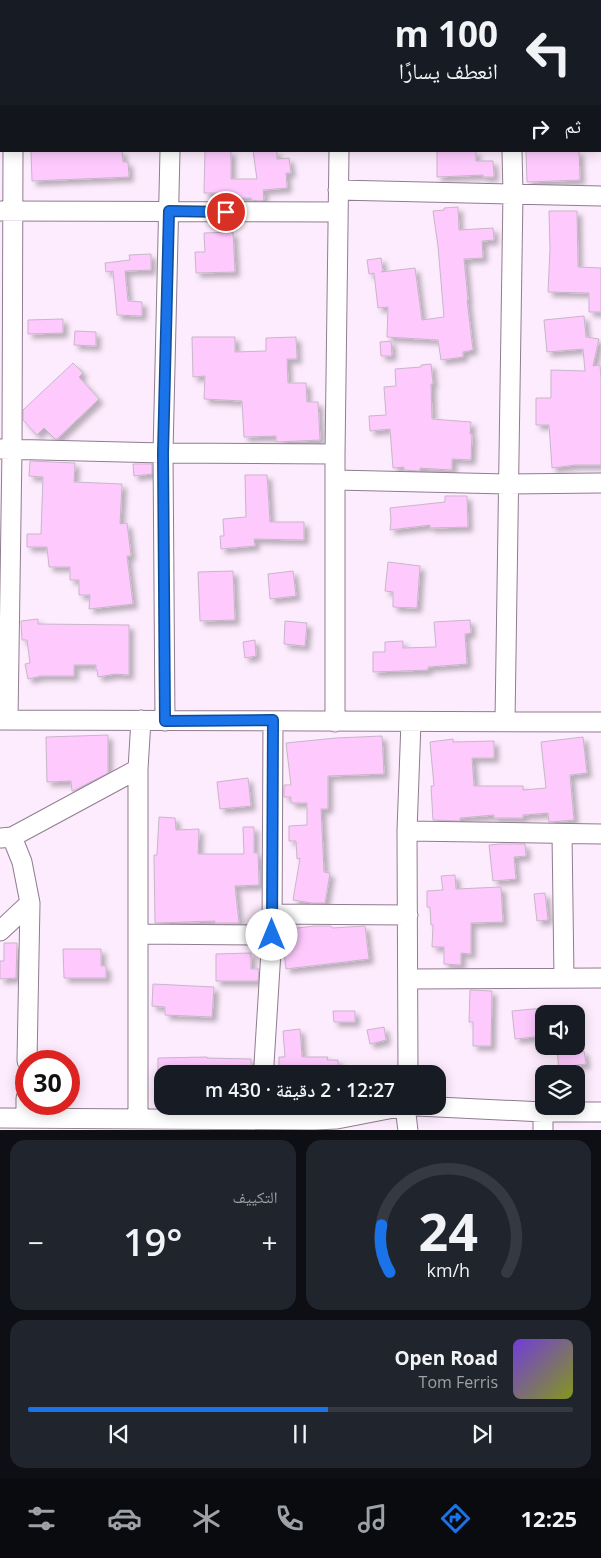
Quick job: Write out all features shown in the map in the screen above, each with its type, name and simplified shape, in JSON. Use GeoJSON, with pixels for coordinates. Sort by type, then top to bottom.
{"type":"FeatureCollection","features":[{"type":"Feature","properties":{"kind":"street"},"geometry":{"type":"LineString","coordinates":[[13,152],[6,211],[4,720],[601,722]]}},
{"type":"Feature","properties":{"kind":"street"},"geometry":{"type":"LineString","coordinates":[[165,721],[163,453],[170,152]]}},
{"type":"Feature","properties":{"kind":"street"},"geometry":{"type":"LineString","coordinates":[[335,722],[335,454],[339,152]]}},
{"type":"Feature","properties":{"kind":"street"},"geometry":{"type":"LineString","coordinates":[[504,721],[513,193],[512,152]]}},
{"type":"Feature","properties":{"kind":"street"},"geometry":{"type":"LineString","coordinates":[[338,190],[601,196]]}},
{"type":"Feature","properties":{"kind":"street"},"geometry":{"type":"LineString","coordinates":[[6,211],[338,212]]}},
{"type":"Feature","properties":{"kind":"street"},"geometry":{"type":"LineString","coordinates":[[6,449],[163,453],[335,454]]}},
{"type":"Feature","properties":{"kind":"street"},"geometry":{"type":"LineString","coordinates":[[336,480],[507,484],[601,483]]}},
{"type":"Feature","properties":{"kind":"street"},"geometry":{"type":"LineString","coordinates":[[141,720],[138,769],[139,934],[150,1123]]}},
{"type":"Feature","properties":{"kind":"street"},"geometry":{"type":"LineString","coordinates":[[265,1065],[272,935],[273,720]]}},
{"type":"Feature","properties":{"kind":"street"},"geometry":{"type":"LineString","coordinates":[[408,1065],[407,830],[411,722]]}},
{"type":"Feature","properties":{"kind":"street"},"geometry":{"type":"LineString","coordinates":[[27,1050],[30,903],[22,862],[6,838],[138,769]]}},
{"type":"Feature","properties":{"kind":"street"},"geometry":{"type":"LineString","coordinates":[[407,830],[601,834]]}},
{"type":"Feature","properties":{"kind":"street"},"geometry":{"type":"LineString","coordinates":[[562,834],[564,978]]}},
{"type":"Feature","properties":{"kind":"street"},"geometry":{"type":"LineString","coordinates":[[0,931],[30,903]]}},
{"type":"Feature","properties":{"kind":"street"},"geometry":{"type":"LineString","coordinates":[[272,914],[408,915]]}},
{"type":"Feature","properties":{"kind":"street"},"geometry":{"type":"LineString","coordinates":[[139,934],[272,935]]}},
{"type":"Feature","properties":{"kind":"street"},"geometry":{"type":"LineString","coordinates":[[409,979],[601,978]]}},
{"type":"Feature","properties":{"kind":"street"},"geometry":{"type":"LineString","coordinates":[[446,1109],[543,1121],[601,1112]]}},
{"type":"Feature","properties":{"kind":"street"},"geometry":{"type":"LineString","coordinates":[[12,1121],[150,1123],[338,1119],[358,1115]]}},
{"type":"Feature","properties":{"kind":"street"},"geometry":{"type":"LineString","coordinates":[[406,1115],[408,1130]]}},
{"type":"Feature","properties":{"kind":"building"},"geometry":{"type":"Polygon","coordinates":[[[31,152],[122,152],[123,162],[128,162],[129,177],[32,181],[31,152]]]}},
{"type":"Feature","properties":{"kind":"building"},"geometry":{"type":"Polygon","coordinates":[[[205,152],[231,152],[231,179],[257,179],[253,152],[277,152],[277,159],[289,158],[291,173],[286,173],[287,188],[263,190],[264,200],[226,198],[226,193],[204,193],[205,152]]]}},
{"type":"Feature","properties":{"kind":"building"},"geometry":{"type":"Polygon","coordinates":[[[437,152],[476,152],[476,161],[493,161],[494,177],[483,177],[483,175],[437,177],[437,152]]]}},
{"type":"Feature","properties":{"kind":"building"},"geometry":{"type":"Polygon","coordinates":[[[526,152],[579,152],[580,180],[527,182],[526,152]]]}},
{"type":"Feature","properties":{"kind":"building"},"geometry":{"type":"Polygon","coordinates":[[[458,207],[459,230],[493,228],[494,240],[482,241],[483,258],[464,259],[473,350],[463,352],[463,357],[441,360],[438,340],[387,337],[388,307],[378,308],[374,273],[369,274],[367,260],[381,258],[383,271],[381,272],[415,268],[422,320],[444,317],[433,211],[458,207]]]}},
{"type":"Feature","properties":{"kind":"building"},"geometry":{"type":"Polygon","coordinates":[[[549,211],[577,211],[578,267],[601,268],[601,312],[589,312],[589,293],[548,292],[549,211]]]}},
{"type":"Feature","properties":{"kind":"building"},"geometry":{"type":"Polygon","coordinates":[[[233,232],[235,272],[196,273],[195,252],[205,252],[204,233],[233,232]]]}},
{"type":"Feature","properties":{"kind":"building"},"geometry":{"type":"Polygon","coordinates":[[[151,254],[151,270],[125,271],[128,301],[142,302],[142,316],[117,315],[113,271],[106,272],[105,263],[130,260],[129,255],[151,254]]]}},
{"type":"Feature","properties":{"kind":"building"},"geometry":{"type":"Polygon","coordinates":[[[584,316],[586,337],[599,339],[593,366],[600,365],[601,465],[575,465],[552,468],[549,425],[536,425],[536,398],[551,398],[551,370],[585,371],[583,349],[547,352],[544,320],[584,316]]]}},
{"type":"Feature","properties":{"kind":"building"},"geometry":{"type":"Polygon","coordinates":[[[63,319],[63,333],[28,334],[28,320],[63,319]]]}},
{"type":"Feature","properties":{"kind":"building"},"geometry":{"type":"Polygon","coordinates":[[[75,331],[96,332],[96,346],[74,345],[75,331]]]}},
{"type":"Feature","properties":{"kind":"building"},"geometry":{"type":"Polygon","coordinates":[[[192,337],[235,337],[235,352],[266,351],[266,338],[296,337],[297,359],[287,359],[288,383],[306,383],[307,402],[318,402],[320,440],[276,442],[276,436],[244,437],[242,401],[204,399],[205,376],[193,377],[192,337]]]}},
{"type":"Feature","properties":{"kind":"building"},"geometry":{"type":"Polygon","coordinates":[[[391,341],[392,356],[381,356],[380,342],[391,341]]]}},
{"type":"Feature","properties":{"kind":"building"},"geometry":{"type":"Polygon","coordinates":[[[73,363],[83,373],[79,377],[99,399],[57,439],[44,428],[37,435],[23,420],[23,410],[73,363]]]}},
{"type":"Feature","properties":{"kind":"building"},"geometry":{"type":"Polygon","coordinates":[[[431,364],[433,384],[431,384],[432,419],[471,422],[471,460],[452,459],[452,470],[420,468],[420,471],[404,470],[404,467],[393,468],[390,429],[370,431],[369,416],[386,415],[384,387],[396,386],[395,369],[421,367],[421,365],[431,364]]]}},
{"type":"Feature","properties":{"kind":"building"},"geometry":{"type":"Polygon","coordinates":[[[30,461],[75,463],[74,482],[122,484],[120,524],[127,523],[131,556],[127,556],[133,604],[89,609],[90,595],[79,595],[79,580],[70,580],[70,567],[49,567],[47,547],[27,547],[27,534],[41,534],[43,477],[29,476],[30,461]]]}},
{"type":"Feature","properties":{"kind":"building"},"geometry":{"type":"Polygon","coordinates":[[[133,464],[152,464],[152,474],[134,476],[133,464]]]}},
{"type":"Feature","properties":{"kind":"building"},"geometry":{"type":"Polygon","coordinates":[[[245,475],[267,475],[270,522],[304,522],[304,540],[254,539],[255,546],[221,549],[220,536],[224,536],[223,519],[246,517],[245,475]]]}},
{"type":"Feature","properties":{"kind":"building"},"geometry":{"type":"Polygon","coordinates":[[[445,496],[467,496],[468,527],[430,528],[430,525],[390,530],[390,508],[445,502],[445,496]]]}},
{"type":"Feature","properties":{"kind":"building"},"geometry":{"type":"Polygon","coordinates":[[[388,562],[420,566],[417,608],[393,607],[393,592],[385,591],[388,562]]]}},
{"type":"Feature","properties":{"kind":"building"},"geometry":{"type":"Polygon","coordinates":[[[233,571],[235,620],[200,621],[198,572],[233,571]]]}},
{"type":"Feature","properties":{"kind":"building"},"geometry":{"type":"Polygon","coordinates":[[[293,571],[296,596],[270,599],[268,574],[293,571]]]}},
{"type":"Feature","properties":{"kind":"building"},"geometry":{"type":"Polygon","coordinates":[[[38,619],[38,624],[129,625],[129,675],[115,674],[98,677],[96,665],[74,665],[74,676],[41,676],[28,679],[25,664],[30,663],[27,640],[22,640],[21,621],[38,619]]]}},
{"type":"Feature","properties":{"kind":"building"},"geometry":{"type":"Polygon","coordinates":[[[470,620],[471,633],[465,634],[467,664],[428,667],[428,670],[373,672],[373,652],[385,652],[385,642],[403,641],[403,648],[436,647],[434,622],[470,620]]]}},
{"type":"Feature","properties":{"kind":"building"},"geometry":{"type":"Polygon","coordinates":[[[285,621],[307,623],[305,646],[284,644],[285,621]]]}},
{"type":"Feature","properties":{"kind":"building"},"geometry":{"type":"Polygon","coordinates":[[[255,640],[256,656],[245,658],[243,642],[255,640]]]}},
{"type":"Feature","properties":{"kind":"building"},"geometry":{"type":"Polygon","coordinates":[[[108,735],[108,773],[73,791],[71,781],[47,782],[46,737],[108,735]]]}},
{"type":"Feature","properties":{"kind":"building"},"geometry":{"type":"Polygon","coordinates":[[[382,736],[384,774],[328,776],[328,809],[321,809],[324,872],[330,873],[325,903],[293,900],[300,858],[297,859],[296,841],[289,841],[289,826],[307,825],[307,803],[291,803],[291,797],[284,797],[284,785],[291,785],[286,743],[382,736]]]}},
{"type":"Feature","properties":{"kind":"building"},"geometry":{"type":"Polygon","coordinates":[[[583,737],[587,773],[570,775],[574,820],[549,822],[548,813],[523,815],[523,818],[494,818],[494,815],[460,818],[460,821],[433,820],[431,786],[434,786],[430,742],[453,739],[453,742],[494,741],[494,758],[472,758],[474,786],[523,786],[523,790],[546,788],[541,742],[583,737]]]}},
{"type":"Feature","properties":{"kind":"building"},"geometry":{"type":"Polygon","coordinates":[[[248,778],[251,806],[220,809],[217,782],[248,778]]]}},
{"type":"Feature","properties":{"kind":"building"},"geometry":{"type":"Polygon","coordinates":[[[159,817],[175,818],[176,830],[199,829],[198,854],[244,854],[243,827],[254,827],[254,853],[258,853],[259,885],[235,886],[239,923],[215,923],[215,921],[155,923],[154,855],[157,855],[159,817]]]}},
{"type":"Feature","properties":{"kind":"building"},"geometry":{"type":"Polygon","coordinates":[[[525,844],[526,856],[514,857],[516,879],[493,881],[489,845],[525,844]]]}},
{"type":"Feature","properties":{"kind":"building"},"geometry":{"type":"Polygon","coordinates":[[[455,875],[456,889],[501,887],[503,922],[471,923],[471,954],[461,953],[461,965],[444,964],[444,947],[432,947],[433,925],[431,925],[430,907],[427,907],[427,891],[443,890],[441,876],[455,875]]]}},
{"type":"Feature","properties":{"kind":"building"},"geometry":{"type":"Polygon","coordinates":[[[545,893],[548,920],[537,921],[534,894],[545,893]]]}},
{"type":"Feature","properties":{"kind":"building"},"geometry":{"type":"Polygon","coordinates":[[[331,926],[332,928],[365,926],[369,959],[286,969],[283,942],[291,941],[289,929],[331,926]]]}},
{"type":"Feature","properties":{"kind":"building"},"geometry":{"type":"Polygon","coordinates":[[[4,943],[17,943],[16,978],[0,979],[0,961],[4,961],[4,943]]]}},
{"type":"Feature","properties":{"kind":"building"},"geometry":{"type":"Polygon","coordinates":[[[63,949],[101,949],[101,966],[106,966],[106,978],[64,978],[63,949]]]}},
{"type":"Feature","properties":{"kind":"building"},"geometry":{"type":"Polygon","coordinates":[[[251,953],[251,969],[259,969],[258,981],[216,981],[216,954],[251,953]]]}},
{"type":"Feature","properties":{"kind":"building"},"geometry":{"type":"Polygon","coordinates":[[[153,984],[214,987],[212,1017],[165,1015],[165,1007],[152,1006],[153,984]]]}},
{"type":"Feature","properties":{"kind":"building"},"geometry":{"type":"Polygon","coordinates":[[[470,990],[492,991],[491,1046],[473,1046],[473,1022],[469,1022],[470,990]]]}},
{"type":"Feature","properties":{"kind":"building"},"geometry":{"type":"Polygon","coordinates":[[[535,1009],[535,1037],[515,1039],[512,1011],[535,1009]]]}},
{"type":"Feature","properties":{"kind":"building"},"geometry":{"type":"Polygon","coordinates":[[[333,1011],[355,1011],[355,1022],[334,1022],[333,1011]]]}},
{"type":"Feature","properties":{"kind":"building"},"geometry":{"type":"Polygon","coordinates":[[[384,1027],[386,1040],[370,1044],[367,1030],[384,1027]]]}},
{"type":"Feature","properties":{"kind":"building"},"geometry":{"type":"Polygon","coordinates":[[[300,1029],[302,1057],[328,1057],[327,1060],[338,1060],[338,1065],[279,1065],[279,1057],[285,1057],[283,1031],[300,1029]]]}},
{"type":"Feature","properties":{"kind":"building"},"geometry":{"type":"Polygon","coordinates":[[[558,1055],[585,1055],[586,1064],[558,1065],[558,1055]]]}},
{"type":"Feature","properties":{"kind":"building"},"geometry":{"type":"Polygon","coordinates":[[[207,1057],[251,1059],[251,1065],[158,1065],[158,1058],[207,1057]]]}},
{"type":"Feature","properties":{"kind":"route"},"geometry":{"type":"LineString","coordinates":[[226,212],[169,211],[163,453],[165,721],[273,720],[272,935]]}}]}
